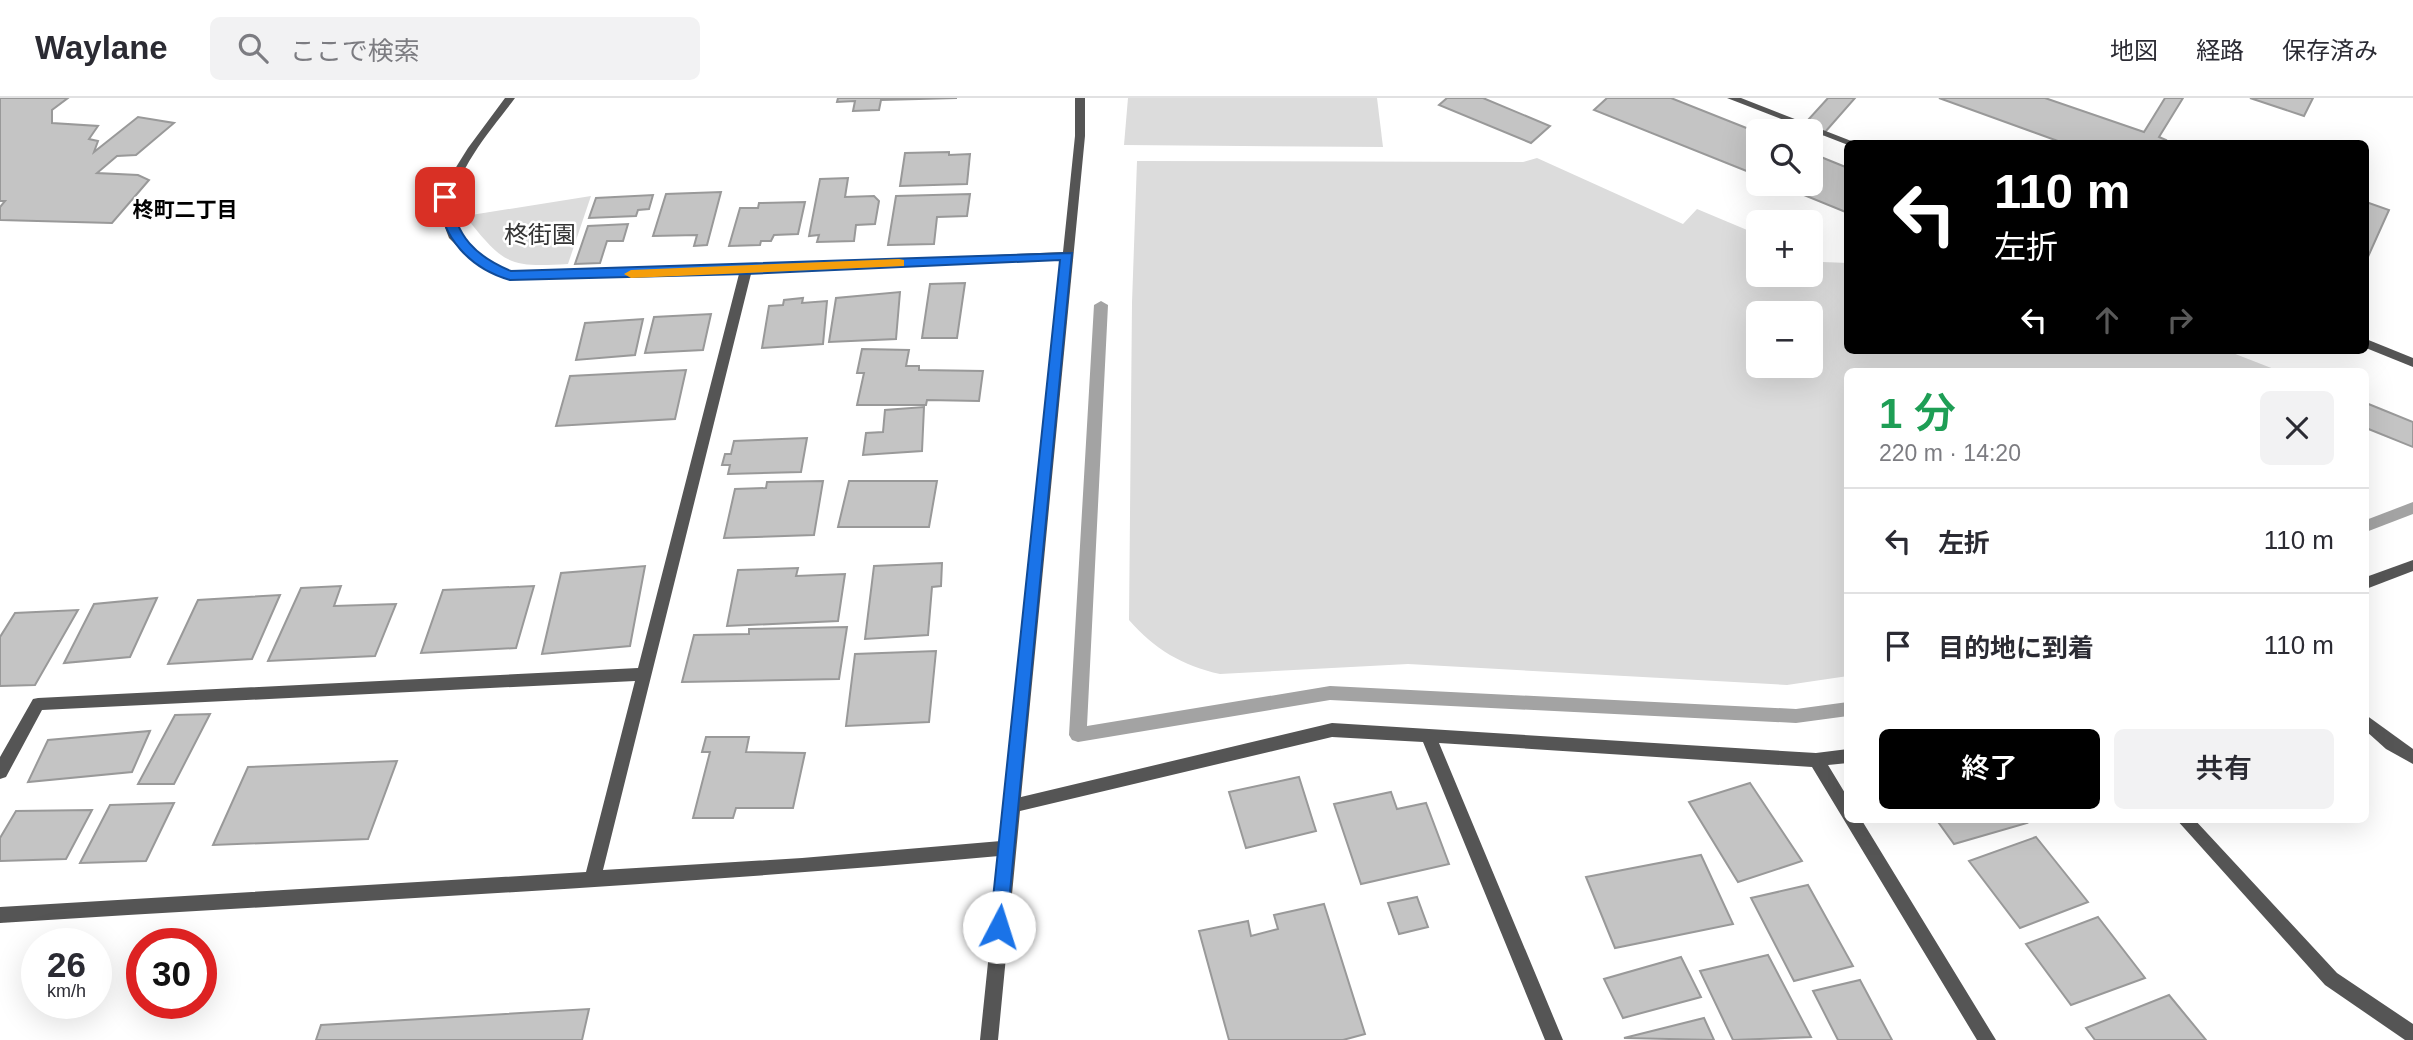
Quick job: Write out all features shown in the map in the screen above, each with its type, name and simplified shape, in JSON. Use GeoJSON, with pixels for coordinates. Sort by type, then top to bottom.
{"type":"FeatureCollection","features":[{"type":"Feature","properties":{"kind":"street"},"geometry":{"type":"LineString","coordinates":[[510,98],[452,180],[445,197],[446,215],[453,233],[486,266],[510,276],[746,270],[1067,256]]}},
{"type":"Feature","properties":{"kind":"street"},"geometry":{"type":"LineString","coordinates":[[989,1040],[1080,136],[1080,98]]}},
{"type":"Feature","properties":{"kind":"street"},"geometry":{"type":"LineString","coordinates":[[1732,98],[1844,140]]}},
{"type":"Feature","properties":{"kind":"street"},"geometry":{"type":"LineString","coordinates":[[592,880],[746,270]]}},
{"type":"Feature","properties":{"kind":"street"},"geometry":{"type":"LineString","coordinates":[[2369,344],[2413,363]]}},
{"type":"Feature","properties":{"kind":"street"},"geometry":{"type":"LineString","coordinates":[[2369,582],[2413,565]]}},
{"type":"Feature","properties":{"kind":"street"},"geometry":{"type":"LineString","coordinates":[[0,772],[37,704],[645,674]]}},
{"type":"Feature","properties":{"kind":"street"},"geometry":{"type":"LineString","coordinates":[[2369,725],[2391,744],[2413,757]]}},
{"type":"Feature","properties":{"kind":"street"},"geometry":{"type":"LineString","coordinates":[[1013,806],[1332,730],[1816,760],[1844,756]]}},
{"type":"Feature","properties":{"kind":"street"},"geometry":{"type":"LineString","coordinates":[[1429,736],[1555,1040]]}},
{"type":"Feature","properties":{"kind":"street"},"geometry":{"type":"LineString","coordinates":[[1816,760],[1844,806]]}},
{"type":"Feature","properties":{"kind":"street"},"geometry":{"type":"LineString","coordinates":[[1854,823],[1987,1040]]}},
{"type":"Feature","properties":{"kind":"street"},"geometry":{"type":"LineString","coordinates":[[2188,823],[2331,979],[2413,1035]]}},
{"type":"Feature","properties":{"kind":"street"},"geometry":{"type":"LineString","coordinates":[[0,915],[592,880],[802,866],[1007,848]]}},
{"type":"Feature","properties":{"kind":"green space"},"geometry":{"type":"Polygon","coordinates":[[[1128,98],[1377,98],[1383,147],[1124,145],[1128,98]]]}},
{"type":"Feature","properties":{"kind":"green space"},"geometry":{"type":"Polygon","coordinates":[[[1537,158],[1683,224],[1697,209],[1746,230],[1746,287],[1823,287],[1823,262],[1844,263],[1844,354],[2235,354],[2271,368],[1844,368],[1844,677],[1787,685],[1408,664],[1220,674],[1170,655],[1149,640],[1129,620],[1132,303],[1137,161],[1523,162],[1537,158]]]}},
{"type":"Feature","properties":{"kind":"green space","name":"柊街園"},"geometry":{"type":"Polygon","coordinates":[[[591,196],[568,264],[532,265],[508,259],[489,244],[465,216],[591,196]]]}},
{"type":"Feature","properties":{"kind":"building"},"geometry":{"type":"Polygon","coordinates":[[[0,98],[68,98],[52,110],[52,123],[98,126],[89,139],[98,141],[94,152],[138,117],[174,123],[136,155],[117,156],[97,173],[138,175],[149,180],[112,223],[0,220],[0,207],[5,201],[0,201],[0,98]]]}},
{"type":"Feature","properties":{"kind":"building"},"geometry":{"type":"Polygon","coordinates":[[[838,98],[957,98],[881,100],[879,110],[853,111],[855,101],[837,102],[838,98]]]}},
{"type":"Feature","properties":{"kind":"building"},"geometry":{"type":"Polygon","coordinates":[[[1447,98],[1483,98],[1550,126],[1531,143],[1439,105],[1447,98]]]}},
{"type":"Feature","properties":{"kind":"building"},"geometry":{"type":"Polygon","coordinates":[[[1607,98],[1671,98],[1746,128],[1746,171],[1594,110],[1607,98]]]}},
{"type":"Feature","properties":{"kind":"building"},"geometry":{"type":"Polygon","coordinates":[[[1828,98],[1855,98],[1823,134],[1823,119],[1809,119],[1828,98]]]}},
{"type":"Feature","properties":{"kind":"building"},"geometry":{"type":"Polygon","coordinates":[[[1939,98],[2045,98],[2144,132],[2165,98],[2183,98],[2159,137],[2166,140],[2055,140],[1939,98]]]}},
{"type":"Feature","properties":{"kind":"building"},"geometry":{"type":"Polygon","coordinates":[[[2250,98],[2313,98],[2304,116],[2250,98]]]}},
{"type":"Feature","properties":{"kind":"building"},"geometry":{"type":"Polygon","coordinates":[[[949,152],[949,155],[970,154],[967,184],[900,186],[905,153],[949,152]]]}},
{"type":"Feature","properties":{"kind":"building"},"geometry":{"type":"Polygon","coordinates":[[[1823,158],[1844,166],[1844,211],[1806,196],[1823,196],[1823,158]]]}},
{"type":"Feature","properties":{"kind":"building"},"geometry":{"type":"Polygon","coordinates":[[[848,178],[845,197],[874,196],[879,201],[875,224],[856,225],[854,241],[817,242],[819,235],[809,236],[820,179],[848,178]]]}},
{"type":"Feature","properties":{"kind":"building"},"geometry":{"type":"Polygon","coordinates":[[[721,192],[707,245],[694,246],[697,235],[653,236],[666,194],[721,192]]]}},
{"type":"Feature","properties":{"kind":"building"},"geometry":{"type":"Polygon","coordinates":[[[970,194],[967,216],[937,217],[934,244],[888,245],[896,196],[970,194]]]}},
{"type":"Feature","properties":{"kind":"building"},"geometry":{"type":"Polygon","coordinates":[[[653,195],[649,209],[638,210],[636,216],[589,218],[596,198],[653,195]]]}},
{"type":"Feature","properties":{"kind":"building"},"geometry":{"type":"Polygon","coordinates":[[[805,202],[798,234],[774,235],[771,241],[761,241],[760,245],[729,246],[740,208],[758,208],[759,203],[805,202]]]}},
{"type":"Feature","properties":{"kind":"building"},"geometry":{"type":"Polygon","coordinates":[[[2369,203],[2389,210],[2369,255],[2369,203]]]}},
{"type":"Feature","properties":{"kind":"building"},"geometry":{"type":"Polygon","coordinates":[[[628,224],[623,241],[607,241],[600,263],[575,264],[588,226],[628,224]]]}},
{"type":"Feature","properties":{"kind":"building"},"geometry":{"type":"Polygon","coordinates":[[[965,283],[957,338],[922,338],[930,284],[965,283]]]}},
{"type":"Feature","properties":{"kind":"building"},"geometry":{"type":"Polygon","coordinates":[[[900,292],[896,339],[829,342],[836,298],[900,292]]]}},
{"type":"Feature","properties":{"kind":"building"},"geometry":{"type":"Polygon","coordinates":[[[803,298],[802,303],[827,301],[823,344],[762,348],[769,306],[783,305],[784,300],[803,298]]]}},
{"type":"Feature","properties":{"kind":"building"},"geometry":{"type":"Polygon","coordinates":[[[711,314],[703,350],[645,353],[654,317],[711,314]]]}},
{"type":"Feature","properties":{"kind":"building"},"geometry":{"type":"Polygon","coordinates":[[[643,319],[635,355],[576,360],[585,323],[643,319]]]}},
{"type":"Feature","properties":{"kind":"building"},"geometry":{"type":"Polygon","coordinates":[[[862,349],[909,350],[906,366],[919,366],[919,370],[983,371],[979,401],[927,400],[926,405],[857,405],[864,373],[857,373],[862,349]]]}},
{"type":"Feature","properties":{"kind":"building"},"geometry":{"type":"Polygon","coordinates":[[[686,370],[675,419],[556,426],[570,376],[686,370]]]}},
{"type":"Feature","properties":{"kind":"building"},"geometry":{"type":"Polygon","coordinates":[[[2369,404],[2413,422],[2413,447],[2369,429],[2369,404]]]}},
{"type":"Feature","properties":{"kind":"building"},"geometry":{"type":"Polygon","coordinates":[[[924,407],[922,451],[863,455],[866,433],[883,432],[885,410],[924,407]]]}},
{"type":"Feature","properties":{"kind":"building"},"geometry":{"type":"Polygon","coordinates":[[[807,438],[801,472],[728,474],[730,465],[722,465],[725,454],[731,454],[734,441],[807,438]]]}},
{"type":"Feature","properties":{"kind":"building"},"geometry":{"type":"Polygon","coordinates":[[[823,481],[814,535],[724,538],[735,489],[766,488],[767,482],[823,481]]]}},
{"type":"Feature","properties":{"kind":"building"},"geometry":{"type":"Polygon","coordinates":[[[849,481],[937,481],[929,527],[838,527],[849,481]]]}},
{"type":"Feature","properties":{"kind":"building"},"geometry":{"type":"Polygon","coordinates":[[[942,563],[941,586],[932,587],[928,635],[865,639],[874,566],[942,563]]]}},
{"type":"Feature","properties":{"kind":"building"},"geometry":{"type":"Polygon","coordinates":[[[645,566],[630,646],[542,654],[561,573],[645,566]]]}},
{"type":"Feature","properties":{"kind":"building"},"geometry":{"type":"Polygon","coordinates":[[[798,568],[796,576],[845,574],[838,621],[727,626],[738,570],[798,568]]]}},
{"type":"Feature","properties":{"kind":"building"},"geometry":{"type":"Polygon","coordinates":[[[341,586],[334,606],[396,604],[375,656],[268,661],[301,588],[341,586]]]}},
{"type":"Feature","properties":{"kind":"building"},"geometry":{"type":"Polygon","coordinates":[[[534,586],[516,648],[421,653],[443,590],[534,586]]]}},
{"type":"Feature","properties":{"kind":"building"},"geometry":{"type":"Polygon","coordinates":[[[280,595],[252,659],[168,664],[198,600],[280,595]]]}},
{"type":"Feature","properties":{"kind":"building"},"geometry":{"type":"Polygon","coordinates":[[[157,598],[130,657],[64,663],[94,604],[157,598]]]}},
{"type":"Feature","properties":{"kind":"building"},"geometry":{"type":"Polygon","coordinates":[[[78,610],[35,685],[0,686],[0,637],[15,613],[78,610]]]}},
{"type":"Feature","properties":{"kind":"building"},"geometry":{"type":"Polygon","coordinates":[[[847,627],[839,679],[682,682],[694,635],[749,634],[749,629],[847,627]]]}},
{"type":"Feature","properties":{"kind":"building"},"geometry":{"type":"Polygon","coordinates":[[[936,651],[929,722],[846,726],[855,654],[936,651]]]}},
{"type":"Feature","properties":{"kind":"building"},"geometry":{"type":"Polygon","coordinates":[[[210,714],[174,784],[138,784],[175,715],[210,714]]]}},
{"type":"Feature","properties":{"kind":"building"},"geometry":{"type":"Polygon","coordinates":[[[150,731],[132,772],[28,782],[48,740],[150,731]]]}},
{"type":"Feature","properties":{"kind":"building"},"geometry":{"type":"Polygon","coordinates":[[[706,737],[749,737],[746,752],[805,753],[793,808],[736,808],[733,818],[693,818],[710,752],[702,752],[706,737]]]}},
{"type":"Feature","properties":{"kind":"building"},"geometry":{"type":"Polygon","coordinates":[[[397,761],[368,839],[213,845],[248,767],[397,761]]]}},
{"type":"Feature","properties":{"kind":"building"},"geometry":{"type":"Polygon","coordinates":[[[1299,777],[1316,831],[1246,848],[1229,792],[1299,777]]]}},
{"type":"Feature","properties":{"kind":"building"},"geometry":{"type":"Polygon","coordinates":[[[1750,783],[1802,861],[1738,882],[1689,802],[1750,783]]]}},
{"type":"Feature","properties":{"kind":"building"},"geometry":{"type":"Polygon","coordinates":[[[1391,792],[1397,809],[1426,803],[1449,864],[1361,884],[1334,804],[1391,792]]]}},
{"type":"Feature","properties":{"kind":"building"},"geometry":{"type":"Polygon","coordinates":[[[174,803],[146,861],[80,863],[110,805],[174,803]]]}},
{"type":"Feature","properties":{"kind":"building"},"geometry":{"type":"Polygon","coordinates":[[[92,810],[66,859],[0,861],[0,838],[16,811],[92,810]]]}},
{"type":"Feature","properties":{"kind":"building"},"geometry":{"type":"Polygon","coordinates":[[[1939,823],[2027,823],[1954,844],[1939,823]]]}},
{"type":"Feature","properties":{"kind":"building"},"geometry":{"type":"Polygon","coordinates":[[[2036,837],[2088,902],[2020,928],[1969,861],[2036,837]]]}},
{"type":"Feature","properties":{"kind":"building"},"geometry":{"type":"Polygon","coordinates":[[[1701,855],[1733,924],[1615,948],[1586,877],[1701,855]]]}},
{"type":"Feature","properties":{"kind":"building"},"geometry":{"type":"Polygon","coordinates":[[[1808,885],[1853,966],[1794,981],[1751,898],[1808,885]]]}},
{"type":"Feature","properties":{"kind":"building"},"geometry":{"type":"Polygon","coordinates":[[[1417,897],[1428,927],[1399,934],[1388,903],[1417,897]]]}},
{"type":"Feature","properties":{"kind":"building"},"geometry":{"type":"Polygon","coordinates":[[[1324,904],[1365,1034],[1343,1040],[1229,1040],[1199,931],[1248,921],[1251,936],[1278,929],[1274,915],[1324,904]]]}},
{"type":"Feature","properties":{"kind":"building"},"geometry":{"type":"Polygon","coordinates":[[[2098,917],[2145,978],[2071,1005],[2026,944],[2098,917]]]}},
{"type":"Feature","properties":{"kind":"building"},"geometry":{"type":"Polygon","coordinates":[[[1768,955],[1811,1037],[1733,1040],[1700,971],[1768,955]]]}},
{"type":"Feature","properties":{"kind":"building"},"geometry":{"type":"Polygon","coordinates":[[[1681,957],[1701,997],[1623,1018],[1604,979],[1681,957]]]}},
{"type":"Feature","properties":{"kind":"building"},"geometry":{"type":"Polygon","coordinates":[[[1860,980],[1892,1040],[1838,1040],[1813,991],[1860,980]]]}},
{"type":"Feature","properties":{"kind":"building"},"geometry":{"type":"Polygon","coordinates":[[[2169,995],[2206,1040],[2095,1040],[2086,1028],[2169,995]]]}},
{"type":"Feature","properties":{"kind":"building"},"geometry":{"type":"Polygon","coordinates":[[[589,1009],[582,1040],[316,1040],[321,1025],[589,1009]]]}},
{"type":"Feature","properties":{"kind":"building"},"geometry":{"type":"Polygon","coordinates":[[[1704,1018],[1714,1040],[1624,1038],[1704,1018]]]}},
{"type":"Feature","properties":{"kind":"waterway"},"geometry":{"type":"LineString","coordinates":[[1101,305],[1078,735],[1330,693],[1796,716],[1844,710]]}},
{"type":"Feature","properties":{"kind":"waterway"},"geometry":{"type":"LineString","coordinates":[[2369,525],[2413,508]]}},
{"type":"Feature","properties":{"kind":"slow traffic"},"geometry":{"type":"LineString","coordinates":[[631,274],[899,263]]}},
{"type":"Feature","properties":{"kind":"district","name":"柊町二丁目"},"geometry":{"type":"Point","coordinates":[185,209]}},
{"type":"Feature","properties":{"kind":"route"},"geometry":{"type":"LineString","coordinates":[[445,197],[446,215],[453,233],[467,250],[486,266],[510,276],[746,270],[1067,256],[999,927]]}}]}
